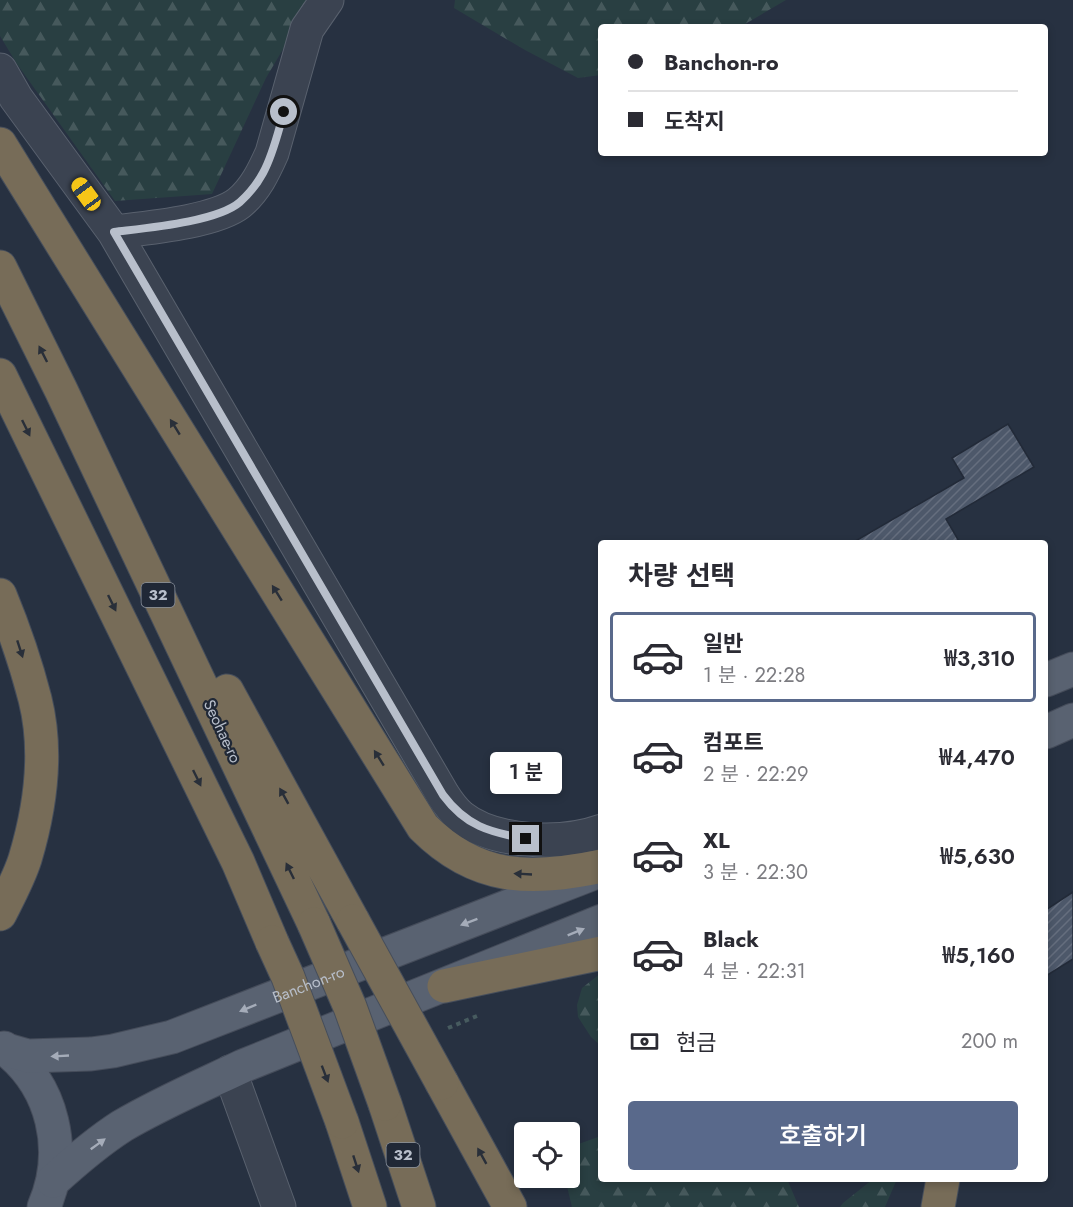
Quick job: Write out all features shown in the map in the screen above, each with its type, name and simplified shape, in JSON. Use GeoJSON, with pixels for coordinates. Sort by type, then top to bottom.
{"type":"FeatureCollection","features":[{"type":"Feature","properties":{"kind":"highway"},"geometry":{"type":"LineString","coordinates":[[0,144],[423,827],[435,840],[463,859],[496,871],[538,875],[598,869]]}},
{"type":"Feature","properties":{"kind":"highway","name":"Seohae-ro"},"geometry":{"type":"LineString","coordinates":[[0,267],[61,390],[315,924],[350,1007],[419,1207]]}},
{"type":"Feature","properties":{"kind":"highway"},"geometry":{"type":"LineString","coordinates":[[0,375],[238,862],[288,977],[342,1122],[370,1207]]}},
{"type":"Feature","properties":{"kind":"highway"},"geometry":{"type":"LineString","coordinates":[[61,390],[510,1207]]}},
{"type":"Feature","properties":{"kind":"highway"},"geometry":{"type":"LineString","coordinates":[[0,594],[21,650],[36,701],[39,723],[39,789],[25,860],[0,914]]}},
{"type":"Feature","properties":{"kind":"highway"},"geometry":{"type":"LineString","coordinates":[[0,896],[25,860]]}},
{"type":"Feature","properties":{"kind":"highway"},"geometry":{"type":"LineString","coordinates":[[444,986],[598,954]]}},
{"type":"Feature","properties":{"kind":"highway"},"geometry":{"type":"LineString","coordinates":[[938,1207],[942,1182]]}},
{"type":"Feature","properties":{"kind":"main road"},"geometry":{"type":"LineString","coordinates":[[1048,677],[1073,668]]}},
{"type":"Feature","properties":{"kind":"main road"},"geometry":{"type":"LineString","coordinates":[[1048,731],[1073,720]]}},
{"type":"Feature","properties":{"kind":"main road","name":"Banchon-ro"},"geometry":{"type":"LineString","coordinates":[[3,1048],[28,1056],[91,1054],[164,1039],[598,870]]}},
{"type":"Feature","properties":{"kind":"main road","name":"Banchon-ro"},"geometry":{"type":"LineString","coordinates":[[49,1194],[85,1153],[122,1126],[155,1108],[230,1072],[598,923]]}},
{"type":"Feature","properties":{"kind":"main road","name":"Banchon-ro"},"geometry":{"type":"LineString","coordinates":[[3,1048],[23,1065],[37,1083],[51,1114],[56,1147],[49,1194]]}},
{"type":"Feature","properties":{"kind":"street"},"geometry":{"type":"LineString","coordinates":[[114,232],[214,215],[238,204],[246,196],[264,172],[272,153],[307,29],[327,0]]}},
{"type":"Feature","properties":{"kind":"street"},"geometry":{"type":"LineString","coordinates":[[0,70],[16,98],[114,232],[425,765],[452,807],[463,818],[476,825],[526,839],[573,838],[598,832]]}},
{"type":"Feature","properties":{"kind":"street"},"geometry":{"type":"LineString","coordinates":[[230,1072],[279,1207]]}},
{"type":"Feature","properties":{"kind":"green space"},"geometry":{"type":"Polygon","coordinates":[[[0,0],[312,0],[266,78],[212,194],[115,201],[17,64],[0,36],[0,0]]]}},
{"type":"Feature","properties":{"kind":"green space"},"geometry":{"type":"Polygon","coordinates":[[[455,0],[786,0],[745,24],[598,24],[598,75],[578,78],[454,8],[455,0]]]}},
{"type":"Feature","properties":{"kind":"green space"},"geometry":{"type":"Polygon","coordinates":[[[598,975],[598,1043],[578,1017],[577,1005],[582,988],[598,975]]]}},
{"type":"Feature","properties":{"kind":"green space"},"geometry":{"type":"Polygon","coordinates":[[[598,1137],[598,1182],[788,1182],[799,1207],[572,1207],[567,1188],[580,1188],[580,1143],[598,1137]]]}},
{"type":"Feature","properties":{"kind":"green space"},"geometry":{"type":"Polygon","coordinates":[[[869,1182],[896,1182],[885,1207],[840,1207],[869,1182]]]}},
{"type":"Feature","properties":{"kind":"building"},"geometry":{"type":"Polygon","coordinates":[[[1008,424],[1034,467],[946,519],[958,540],[857,540],[964,478],[952,458],[1008,424]]]}},
{"type":"Feature","properties":{"kind":"building"},"geometry":{"type":"Polygon","coordinates":[[[1073,892],[1073,959],[1048,975],[1048,909],[1073,892]]]}},
{"type":"Feature","properties":{"kind":"route"},"geometry":{"type":"LineString","coordinates":[[284,112],[264,172],[238,204],[214,215],[114,232],[443,795],[463,818],[476,825],[526,839]]}}]}
